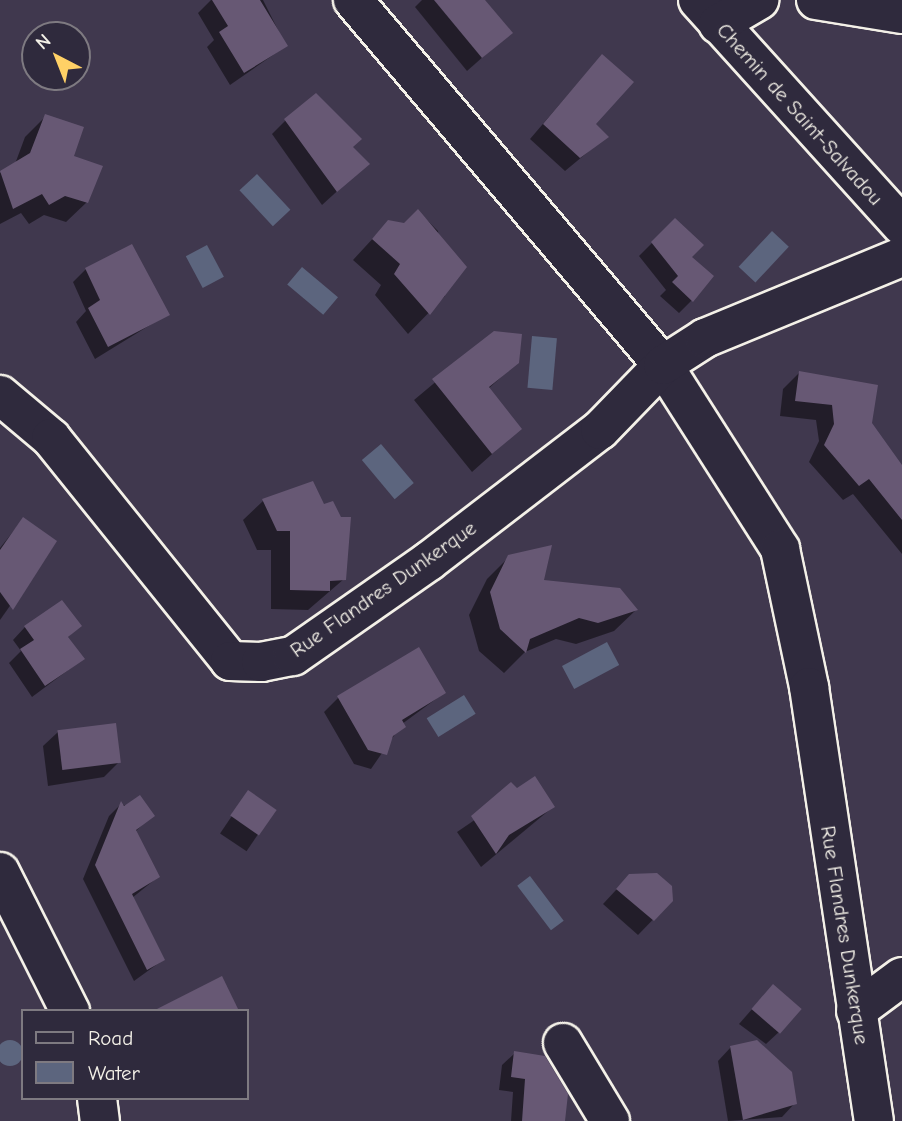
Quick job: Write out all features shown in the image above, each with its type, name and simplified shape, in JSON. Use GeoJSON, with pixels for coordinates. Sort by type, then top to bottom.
{"type":"FeatureCollection","features":[{"type":"Feature","properties":{"kind":"street","name":"Rue Flandres Dunkerque"},"geometry":{"type":"LineString","coordinates":[[353,0],[663,365],[780,549],[809,687],[874,1121]]}},
{"type":"Feature","properties":{"kind":"street"},"geometry":{"type":"LineString","coordinates":[[708,12],[759,0]]}},
{"type":"Feature","properties":{"kind":"street"},"geometry":{"type":"LineString","coordinates":[[816,0],[902,14]]}},
{"type":"Feature","properties":{"kind":"street","name":"Chemin de Saint-Salvadou"},"geometry":{"type":"LineString","coordinates":[[708,12],[902,226]]}},
{"type":"Feature","properties":{"kind":"street","name":"Rue Flandres Dunkerque"},"geometry":{"type":"LineString","coordinates":[[0,395],[51,438],[230,661],[261,662],[293,656],[429,561],[600,430],[663,365],[705,338],[902,257]]}},
{"type":"Feature","properties":{"kind":"street"},"geometry":{"type":"LineString","coordinates":[[0,873],[69,1009]]}},
{"type":"Feature","properties":{"kind":"street"},"geometry":{"type":"LineString","coordinates":[[856,1011],[902,977]]}},
{"type":"Feature","properties":{"kind":"street"},"geometry":{"type":"LineString","coordinates":[[563,1043],[610,1121]]}},
{"type":"Feature","properties":{"kind":"street"},"geometry":{"type":"LineString","coordinates":[[97,1100],[100,1121]]}},
{"type":"Feature","properties":{"kind":"water"},"geometry":{"type":"Polygon","coordinates":[[[257,174],[290,210],[273,226],[239,190],[257,174]]]}},
{"type":"Feature","properties":{"kind":"water"},"geometry":{"type":"Polygon","coordinates":[[[772,231],[789,247],[755,283],[739,267],[772,231]]]}},
{"type":"Feature","properties":{"kind":"water"},"geometry":{"type":"Polygon","coordinates":[[[207,245],[224,277],[203,288],[186,256],[207,245]]]}},
{"type":"Feature","properties":{"kind":"water"},"geometry":{"type":"Polygon","coordinates":[[[302,267],[338,297],[323,315],[287,285],[302,267]]]}},
{"type":"Feature","properties":{"kind":"water"},"geometry":{"type":"Polygon","coordinates":[[[532,336],[557,338],[552,390],[527,388],[532,336]]]}},
{"type":"Feature","properties":{"kind":"water"},"geometry":{"type":"Polygon","coordinates":[[[381,444],[414,483],[395,499],[362,460],[381,444]]]}},
{"type":"Feature","properties":{"kind":"water"},"geometry":{"type":"Polygon","coordinates":[[[607,642],[619,665],[574,689],[562,666],[607,642]]]}},
{"type":"Feature","properties":{"kind":"water"},"geometry":{"type":"Polygon","coordinates":[[[464,695],[476,714],[438,737],[427,718],[464,695]]]}},
{"type":"Feature","properties":{"kind":"water"},"geometry":{"type":"Polygon","coordinates":[[[530,876],[564,921],[551,930],[517,886],[530,876]]]}},
{"type":"Feature","properties":{"kind":"water"},"geometry":{"type":"Polygon","coordinates":[[[10,1040],[19,1044],[19,1062],[10,1066],[1,1062],[1,1044],[10,1040]]]}},
{"type":"Feature","properties":{"kind":"building"},"geometry":{"type":"Polygon","coordinates":[[[212,0],[260,0],[288,46],[244,73],[219,32],[228,26],[212,0]]]}},
{"type":"Feature","properties":{"kind":"building"},"geometry":{"type":"Polygon","coordinates":[[[434,0],[485,0],[513,33],[482,58],[434,0]]]}},
{"type":"Feature","properties":{"kind":"building"},"geometry":{"type":"Polygon","coordinates":[[[602,54],[634,82],[596,124],[609,137],[580,158],[543,124],[602,54]]]}},
{"type":"Feature","properties":{"kind":"building"},"geometry":{"type":"Polygon","coordinates":[[[316,93],[362,139],[353,147],[370,164],[337,192],[284,119],[316,93]]]}},
{"type":"Feature","properties":{"kind":"building"},"geometry":{"type":"Polygon","coordinates":[[[45,114],[84,127],[74,156],[103,166],[88,203],[65,196],[49,205],[42,194],[13,209],[0,171],[30,153],[45,114]]]}},
{"type":"Feature","properties":{"kind":"building"},"geometry":{"type":"Polygon","coordinates":[[[418,209],[467,267],[430,315],[394,274],[400,264],[372,239],[388,220],[404,223],[418,209]]]}},
{"type":"Feature","properties":{"kind":"building"},"geometry":{"type":"Polygon","coordinates":[[[675,218],[704,245],[692,257],[714,276],[693,302],[672,282],[678,276],[651,242],[675,218]]]}},
{"type":"Feature","properties":{"kind":"building"},"geometry":{"type":"Polygon","coordinates":[[[132,244],[170,315],[108,347],[88,308],[100,300],[85,268],[132,244]]]}},
{"type":"Feature","properties":{"kind":"building"},"geometry":{"type":"Polygon","coordinates":[[[494,331],[522,334],[519,363],[489,387],[522,429],[492,454],[432,379],[494,331]]]}},
{"type":"Feature","properties":{"kind":"building"},"geometry":{"type":"Polygon","coordinates":[[[799,371],[878,385],[872,423],[902,465],[902,520],[869,479],[859,486],[824,445],[834,424],[832,405],[795,401],[799,371]]]}},
{"type":"Feature","properties":{"kind":"building"},"geometry":{"type":"Polygon","coordinates":[[[313,481],[324,504],[333,501],[341,517],[351,517],[346,580],[330,581],[330,591],[290,590],[290,531],[277,531],[262,499],[313,481]]]}},
{"type":"Feature","properties":{"kind":"building"},"geometry":{"type":"Polygon","coordinates":[[[23,517],[57,541],[13,610],[0,592],[0,550],[23,517]]]}},
{"type":"Feature","properties":{"kind":"building"},"geometry":{"type":"Polygon","coordinates":[[[552,545],[544,580],[620,588],[638,610],[598,623],[579,618],[530,639],[526,653],[500,629],[490,592],[508,555],[552,545]]]}},
{"type":"Feature","properties":{"kind":"building"},"geometry":{"type":"Polygon","coordinates":[[[62,600],[82,626],[68,637],[85,659],[45,686],[20,649],[34,640],[24,626],[62,600]]]}},
{"type":"Feature","properties":{"kind":"building"},"geometry":{"type":"Polygon","coordinates":[[[419,647],[446,693],[402,720],[406,727],[393,736],[387,755],[368,750],[337,696],[419,647]]]}},
{"type":"Feature","properties":{"kind":"building"},"geometry":{"type":"Polygon","coordinates":[[[116,723],[121,763],[62,770],[57,730],[116,723]]]}},
{"type":"Feature","properties":{"kind":"building"},"geometry":{"type":"Polygon","coordinates":[[[535,776],[555,807],[509,835],[496,854],[471,816],[511,782],[517,788],[535,776]]]}},
{"type":"Feature","properties":{"kind":"building"},"geometry":{"type":"Polygon","coordinates":[[[248,790],[277,810],[259,835],[230,815],[248,790]]]}},
{"type":"Feature","properties":{"kind":"building"},"geometry":{"type":"Polygon","coordinates":[[[140,795],[155,816],[136,830],[160,877],[132,894],[165,960],[147,970],[95,865],[121,801],[124,806],[140,795]]]}},
{"type":"Feature","properties":{"kind":"building"},"geometry":{"type":"Polygon","coordinates":[[[657,873],[672,886],[673,901],[654,921],[616,889],[629,874],[657,873]]]}},
{"type":"Feature","properties":{"kind":"building"},"geometry":{"type":"Polygon","coordinates":[[[222,976],[238,1009],[157,1009],[222,976]]]}},
{"type":"Feature","properties":{"kind":"building"},"geometry":{"type":"Polygon","coordinates":[[[773,984],[802,1009],[780,1034],[751,1009],[773,984]]]}},
{"type":"Feature","properties":{"kind":"building"},"geometry":{"type":"Polygon","coordinates":[[[757,1040],[792,1072],[797,1104],[743,1120],[730,1046],[757,1040]]]}},
{"type":"Feature","properties":{"kind":"building"},"geometry":{"type":"Polygon","coordinates":[[[514,1051],[545,1056],[568,1094],[565,1121],[522,1121],[525,1079],[511,1077],[514,1051]]]}}]}
